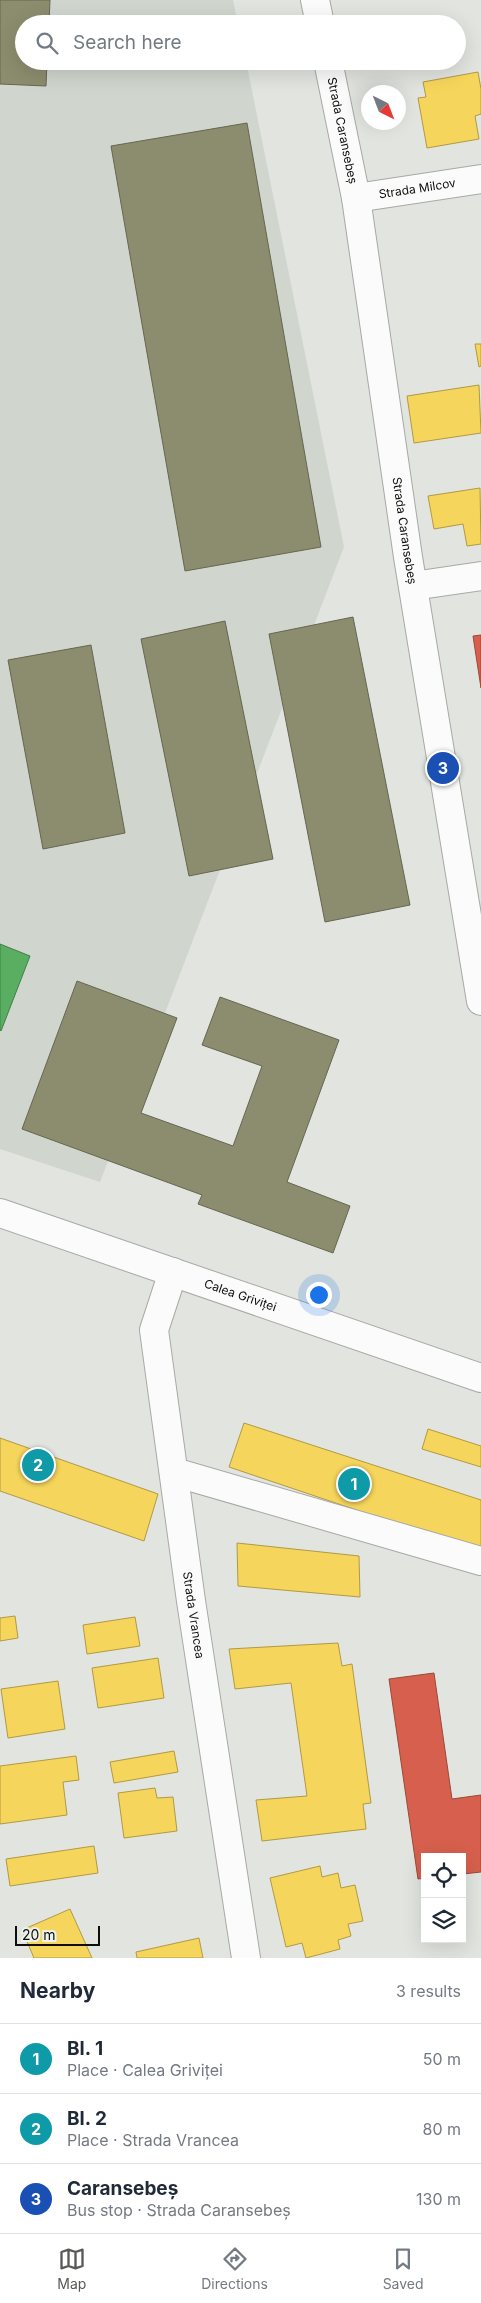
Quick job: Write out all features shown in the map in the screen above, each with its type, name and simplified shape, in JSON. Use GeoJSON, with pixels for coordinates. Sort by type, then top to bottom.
{"type":"FeatureCollection","features":[{"type":"Feature","properties":{"kind":"street"},"geometry":{"type":"LineString","coordinates":[[315,0],[318,15]]}},
{"type":"Feature","properties":{"kind":"street","name":"Strada Caransebeș"},"geometry":{"type":"LineString","coordinates":[[330,70],[356,198],[413,586],[481,1001]]}},
{"type":"Feature","properties":{"kind":"street","name":"Strada Milcov"},"geometry":{"type":"LineString","coordinates":[[356,198],[481,179]]}},
{"type":"Feature","properties":{"kind":"street"},"geometry":{"type":"LineString","coordinates":[[413,586],[481,576]]}},
{"type":"Feature","properties":{"kind":"street","name":"Calea Griviței"},"geometry":{"type":"LineString","coordinates":[[0,1213],[481,1378]]}},
{"type":"Feature","properties":{"kind":"street","name":"Strada Vrancea"},"geometry":{"type":"LineString","coordinates":[[173,1272],[154,1330],[190,1601],[246,1958]]}},
{"type":"Feature","properties":{"kind":"street"},"geometry":{"type":"LineString","coordinates":[[174,1472],[481,1561]]}},
{"type":"Feature","properties":{"kind":"shaded area"},"geometry":{"type":"Polygon","coordinates":[[[0,0],[233,0],[236,15],[15,15],[15,70],[248,70],[344,547],[100,1182],[0,1149],[0,0]]]}},
{"type":"Feature","properties":{"kind":"building: Homes"},"geometry":{"type":"Polygon","coordinates":[[[478,72],[481,89],[481,114],[475,116],[479,139],[427,148],[418,98],[426,97],[423,82],[478,72]]]}},
{"type":"Feature","properties":{"kind":"building: Homes"},"geometry":{"type":"Polygon","coordinates":[[[475,344],[481,344],[481,366],[479,367],[475,344]]]}},
{"type":"Feature","properties":{"kind":"building: Homes"},"geometry":{"type":"Polygon","coordinates":[[[479,385],[481,433],[414,443],[407,396],[479,385]]]}},
{"type":"Feature","properties":{"kind":"building: Homes"},"geometry":{"type":"Polygon","coordinates":[[[480,488],[481,544],[467,546],[463,524],[434,529],[428,496],[480,488]]]}},
{"type":"Feature","properties":{"kind":"building: Homes"},"geometry":{"type":"Polygon","coordinates":[[[244,1423],[481,1500],[481,1552],[229,1467],[244,1423]]]}},
{"type":"Feature","properties":{"kind":"building: Homes"},"geometry":{"type":"Polygon","coordinates":[[[428,1429],[481,1446],[481,1467],[422,1449],[428,1429]]]}},
{"type":"Feature","properties":{"kind":"building: Homes"},"geometry":{"type":"Polygon","coordinates":[[[0,1438],[158,1494],[144,1541],[0,1491],[0,1438]]]}},
{"type":"Feature","properties":{"kind":"building: Homes"},"geometry":{"type":"Polygon","coordinates":[[[237,1543],[359,1556],[360,1597],[238,1586],[237,1543]]]}},
{"type":"Feature","properties":{"kind":"building: Homes"},"geometry":{"type":"Polygon","coordinates":[[[15,1616],[18,1638],[0,1641],[0,1618],[15,1616]]]}},
{"type":"Feature","properties":{"kind":"building: Homes"},"geometry":{"type":"Polygon","coordinates":[[[135,1617],[140,1646],[87,1654],[83,1625],[135,1617]]]}},
{"type":"Feature","properties":{"kind":"building: Homes"},"geometry":{"type":"Polygon","coordinates":[[[338,1643],[342,1666],[352,1664],[371,1803],[363,1804],[366,1829],[262,1841],[256,1800],[307,1796],[291,1683],[235,1689],[229,1649],[338,1643]]]}},
{"type":"Feature","properties":{"kind":"building: Homes"},"geometry":{"type":"Polygon","coordinates":[[[158,1658],[164,1698],[98,1708],[92,1668],[158,1658]]]}},
{"type":"Feature","properties":{"kind":"building: Homes"},"geometry":{"type":"Polygon","coordinates":[[[58,1681],[65,1729],[8,1738],[1,1689],[58,1681]]]}},
{"type":"Feature","properties":{"kind":"building: Homes"},"geometry":{"type":"Polygon","coordinates":[[[174,1751],[178,1772],[114,1783],[110,1762],[174,1751]]]}},
{"type":"Feature","properties":{"kind":"building: Homes"},"geometry":{"type":"Polygon","coordinates":[[[76,1756],[79,1780],[63,1782],[67,1815],[0,1824],[0,1766],[76,1756]]]}},
{"type":"Feature","properties":{"kind":"building: Homes"},"geometry":{"type":"Polygon","coordinates":[[[155,1788],[157,1798],[173,1797],[177,1831],[124,1838],[118,1793],[155,1788]]]}},
{"type":"Feature","properties":{"kind":"building: Homes"},"geometry":{"type":"Polygon","coordinates":[[[94,1846],[98,1873],[10,1886],[6,1859],[94,1846]]]}},
{"type":"Feature","properties":{"kind":"building: Homes"},"geometry":{"type":"Polygon","coordinates":[[[320,1866],[322,1877],[338,1873],[341,1888],[355,1885],[363,1921],[348,1924],[351,1936],[338,1940],[340,1949],[306,1958],[302,1943],[286,1947],[270,1878],[320,1866]]]}},
{"type":"Feature","properties":{"kind":"building: Homes"},"geometry":{"type":"Polygon","coordinates":[[[70,1909],[92,1958],[34,1958],[22,1930],[70,1909]]]}},
{"type":"Feature","properties":{"kind":"building: Homes"},"geometry":{"type":"Polygon","coordinates":[[[199,1938],[203,1958],[137,1958],[136,1952],[199,1938]]]}},
{"type":"Feature","properties":{"kind":"building: Shops"},"geometry":{"type":"Polygon","coordinates":[[[481,635],[481,688],[473,636],[481,635]]]}},
{"type":"Feature","properties":{"kind":"building: Shops"},"geometry":{"type":"Polygon","coordinates":[[[434,1673],[452,1799],[481,1795],[481,1872],[466,1874],[466,1853],[421,1853],[421,1879],[418,1879],[389,1679],[434,1673]]]}},
{"type":"Feature","properties":{"kind":"building: Public"},"geometry":{"type":"Polygon","coordinates":[[[0,944],[30,956],[1,1031],[0,1030],[0,944]]]}},
{"type":"Feature","properties":{"kind":"building: Industry"},"geometry":{"type":"Polygon","coordinates":[[[0,0],[50,0],[49,15],[15,15],[15,70],[47,70],[46,86],[0,84],[0,0]]]}},
{"type":"Feature","properties":{"kind":"building: Industry"},"geometry":{"type":"Polygon","coordinates":[[[247,123],[321,547],[185,571],[111,146],[247,123]]]}},
{"type":"Feature","properties":{"kind":"building: Industry"},"geometry":{"type":"Polygon","coordinates":[[[353,617],[410,905],[325,922],[269,634],[353,617]]]}},
{"type":"Feature","properties":{"kind":"building: Industry"},"geometry":{"type":"Polygon","coordinates":[[[225,621],[273,859],[189,876],[141,639],[225,621]]]}},
{"type":"Feature","properties":{"kind":"building: Industry"},"geometry":{"type":"Polygon","coordinates":[[[91,645],[125,833],[43,849],[8,660],[91,645]]]}},
{"type":"Feature","properties":{"kind":"building: Industry"},"geometry":{"type":"Polygon","coordinates":[[[77,981],[177,1018],[141,1113],[233,1146],[262,1066],[202,1045],[220,997],[339,1040],[287,1182],[350,1206],[333,1253],[198,1204],[202,1195],[22,1129],[77,981]]]}},
{"type":"Feature","properties":{"kind":"place","name":"Caransebeș"},"geometry":{"type":"Point","coordinates":[443,768]}},
{"type":"Feature","properties":{"kind":"place","name":"Bl. 2"},"geometry":{"type":"Point","coordinates":[38,1465]}},
{"type":"Feature","properties":{"kind":"place","name":"Bl. 1"},"geometry":{"type":"Point","coordinates":[354,1484]}}]}
